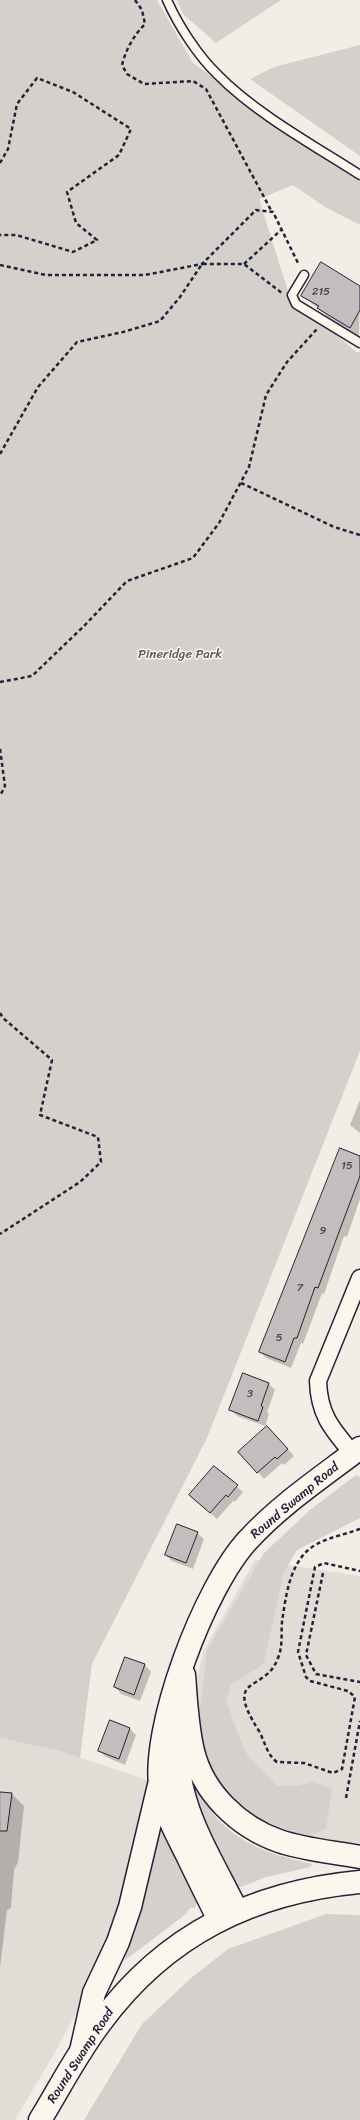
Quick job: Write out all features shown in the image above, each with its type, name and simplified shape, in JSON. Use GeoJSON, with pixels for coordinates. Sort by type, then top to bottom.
{"type":"FeatureCollection","features":[{"type":"Feature","properties":{"kind":"main road","name":"Round Swamp Road"},"geometry":{"type":"LineString","coordinates":[[228,1915],[174,1829],[165,1806],[160,1782],[162,1753],[168,1714],[193,1636],[206,1608],[234,1556],[271,1517],[356,1451]]}},
{"type":"Feature","properties":{"kind":"main road","name":"Round Swamp Road"},"geometry":{"type":"LineString","coordinates":[[183,1665],[178,1744],[183,1793],[228,1915]]}},
{"type":"Feature","properties":{"kind":"main road"},"geometry":{"type":"LineString","coordinates":[[183,1665],[193,1751],[205,1781],[225,1807],[251,1828],[281,1842],[360,1857]]}},
{"type":"Feature","properties":{"kind":"main road"},"geometry":{"type":"LineString","coordinates":[[81,2053],[94,1993],[118,1942],[130,1907],[160,1782]]}},
{"type":"Feature","properties":{"kind":"main road"},"geometry":{"type":"LineString","coordinates":[[228,1915],[304,1890],[360,1882]]}},
{"type":"Feature","properties":{"kind":"main road","name":"Round Swamp Road"},"geometry":{"type":"LineString","coordinates":[[40,2120],[109,2011],[139,1978],[184,1942],[228,1915]]}},
{"type":"Feature","properties":{"kind":"street"},"geometry":{"type":"LineString","coordinates":[[356,1451],[325,1419],[318,1399],[318,1381],[360,1278]]}},
{"type":"Feature","properties":{"kind":"lane"},"geometry":{"type":"LineString","coordinates":[[167,0],[178,23],[218,75],[256,107],[360,175]]}},
{"type":"Feature","properties":{"kind":"lane"},"geometry":{"type":"LineString","coordinates":[[304,275],[292,295],[296,304],[360,343]]}},
{"type":"Feature","properties":{"kind":"path"},"geometry":{"type":"LineString","coordinates":[[135,0],[142,10],[145,24],[137,32],[125,54],[122,65],[127,74],[144,84],[192,80],[206,88],[273,212],[304,275]]}},
{"type":"Feature","properties":{"kind":"path"},"geometry":{"type":"LineString","coordinates":[[0,163],[8,149],[17,104],[37,78],[73,92],[131,129],[119,155],[67,192],[76,223],[97,240],[73,252],[16,235],[0,235]]}},
{"type":"Feature","properties":{"kind":"path"},"geometry":{"type":"LineString","coordinates":[[0,454],[38,387],[76,342],[160,322],[180,297],[202,264],[256,210],[273,212]]}},
{"type":"Feature","properties":{"kind":"path"},"geometry":{"type":"LineString","coordinates":[[244,264],[281,230]]}},
{"type":"Feature","properties":{"kind":"path"},"geometry":{"type":"LineString","coordinates":[[0,265],[46,275],[145,275],[202,264],[244,264],[296,304]]}},
{"type":"Feature","properties":{"kind":"path"},"geometry":{"type":"LineString","coordinates":[[0,682],[32,676],[84,626],[127,581],[193,558],[219,523],[249,467],[266,395],[286,362],[324,322]]}},
{"type":"Feature","properties":{"kind":"path"},"geometry":{"type":"LineString","coordinates":[[240,483],[334,528],[360,535]]}},
{"type":"Feature","properties":{"kind":"path"},"geometry":{"type":"LineString","coordinates":[[0,749],[5,786],[0,796]]}},
{"type":"Feature","properties":{"kind":"path"},"geometry":{"type":"LineString","coordinates":[[0,1013],[3,1018],[52,1060],[40,1115],[98,1137],[101,1162],[80,1182],[0,1234]]}},
{"type":"Feature","properties":{"kind":"path"},"geometry":{"type":"LineString","coordinates":[[360,1529],[315,1545],[297,1563],[291,1577],[282,1622],[283,1639],[279,1657],[270,1670],[252,1683],[246,1692],[245,1706],[248,1714],[263,1739],[268,1753],[277,1762],[304,1763],[333,1773],[342,1769],[355,1698],[348,1691],[310,1681],[299,1658],[298,1652],[315,1567],[324,1563],[360,1572]]}},
{"type":"Feature","properties":{"kind":"path"},"geometry":{"type":"LineString","coordinates":[[323,1573],[306,1655],[316,1674],[360,1682]]}},
{"type":"Feature","properties":{"kind":"path"},"geometry":{"type":"LineString","coordinates":[[346,1798],[360,1720]]}},
{"type":"Feature","properties":{"kind":"shaded area"},"geometry":{"type":"Polygon","coordinates":[[[255,1560],[360,1576],[360,1852],[281,1838],[241,1815],[190,1711],[203,1652],[255,1560]]]}},
{"type":"Feature","properties":{"kind":"shaded area"},"geometry":{"type":"Polygon","coordinates":[[[0,1738],[60,1751],[150,1781],[121,1913],[96,1977],[54,2054],[15,2120],[0,2120],[0,1738]]]}},
{"type":"Feature","properties":{"kind":"green space","name":"Pineridge Park"},"geometry":{"type":"Polygon","coordinates":[[[0,0],[157,0],[193,63],[360,182],[360,225],[325,207],[293,185],[259,199],[289,294],[356,352],[360,352],[360,1051],[207,1438],[92,1664],[80,1758],[60,1751],[0,1738],[0,0]]]}},
{"type":"Feature","properties":{"kind":"green space"},"geometry":{"type":"Polygon","coordinates":[[[177,0],[281,0],[216,43],[183,14],[177,0]]]}},
{"type":"Feature","properties":{"kind":"green space"},"geometry":{"type":"Polygon","coordinates":[[[360,45],[360,156],[250,79],[274,67],[360,45]]]}},
{"type":"Feature","properties":{"kind":"green space"},"geometry":{"type":"Polygon","coordinates":[[[356,1475],[360,1477],[360,1518],[297,1550],[284,1572],[264,1662],[258,1668],[231,1684],[226,1701],[248,1756],[278,1786],[298,1786],[313,1782],[332,1789],[326,1829],[306,1837],[263,1823],[217,1789],[196,1746],[207,1650],[264,1553],[310,1510],[356,1475]]]}},
{"type":"Feature","properties":{"kind":"green space"},"geometry":{"type":"Polygon","coordinates":[[[191,1785],[198,1790],[217,1818],[238,1836],[249,1843],[273,1853],[312,1864],[311,1867],[266,1877],[241,1887],[236,1887],[196,1807],[191,1785]]]}},
{"type":"Feature","properties":{"kind":"green space"},"geometry":{"type":"Polygon","coordinates":[[[160,1825],[197,1900],[195,1908],[190,1908],[186,1914],[124,1961],[144,1894],[160,1825]]]}},
{"type":"Feature","properties":{"kind":"green space"},"geometry":{"type":"Polygon","coordinates":[[[326,1914],[360,1915],[360,2120],[84,2120],[142,2024],[191,1978],[228,1949],[326,1914]]]}},
{"type":"Feature","properties":{"kind":"building"},"geometry":{"type":"Polygon","coordinates":[[[321,262],[360,286],[360,310],[350,328],[317,308],[319,306],[301,296],[321,262]]]}},
{"type":"Feature","properties":{"kind":"building"},"geometry":{"type":"Polygon","coordinates":[[[340,1148],[360,1156],[360,1176],[318,1288],[315,1287],[297,1338],[294,1338],[285,1362],[259,1352],[340,1148]]]}},
{"type":"Feature","properties":{"kind":"building"},"geometry":{"type":"Polygon","coordinates":[[[243,1373],[269,1383],[261,1406],[263,1407],[258,1421],[229,1410],[243,1373]]]}},
{"type":"Feature","properties":{"kind":"building"},"geometry":{"type":"Polygon","coordinates":[[[267,1426],[288,1449],[277,1459],[275,1457],[257,1473],[238,1452],[267,1426]]]}},
{"type":"Feature","properties":{"kind":"building"},"geometry":{"type":"Polygon","coordinates":[[[214,1466],[238,1485],[228,1497],[226,1495],[210,1513],[189,1495],[214,1466]]]}},
{"type":"Feature","properties":{"kind":"building"},"geometry":{"type":"Polygon","coordinates":[[[177,1524],[198,1532],[186,1563],[165,1555],[177,1524]]]}},
{"type":"Feature","properties":{"kind":"building"},"geometry":{"type":"Polygon","coordinates":[[[125,1657],[145,1664],[134,1695],[114,1687],[125,1657]]]}},
{"type":"Feature","properties":{"kind":"building"},"geometry":{"type":"Polygon","coordinates":[[[110,1720],[130,1728],[119,1759],[98,1751],[110,1720]]]}},
{"type":"Feature","properties":{"kind":"building"},"geometry":{"type":"Polygon","coordinates":[[[0,1792],[12,1793],[7,1831],[0,1831],[0,1792]]]}}]}
